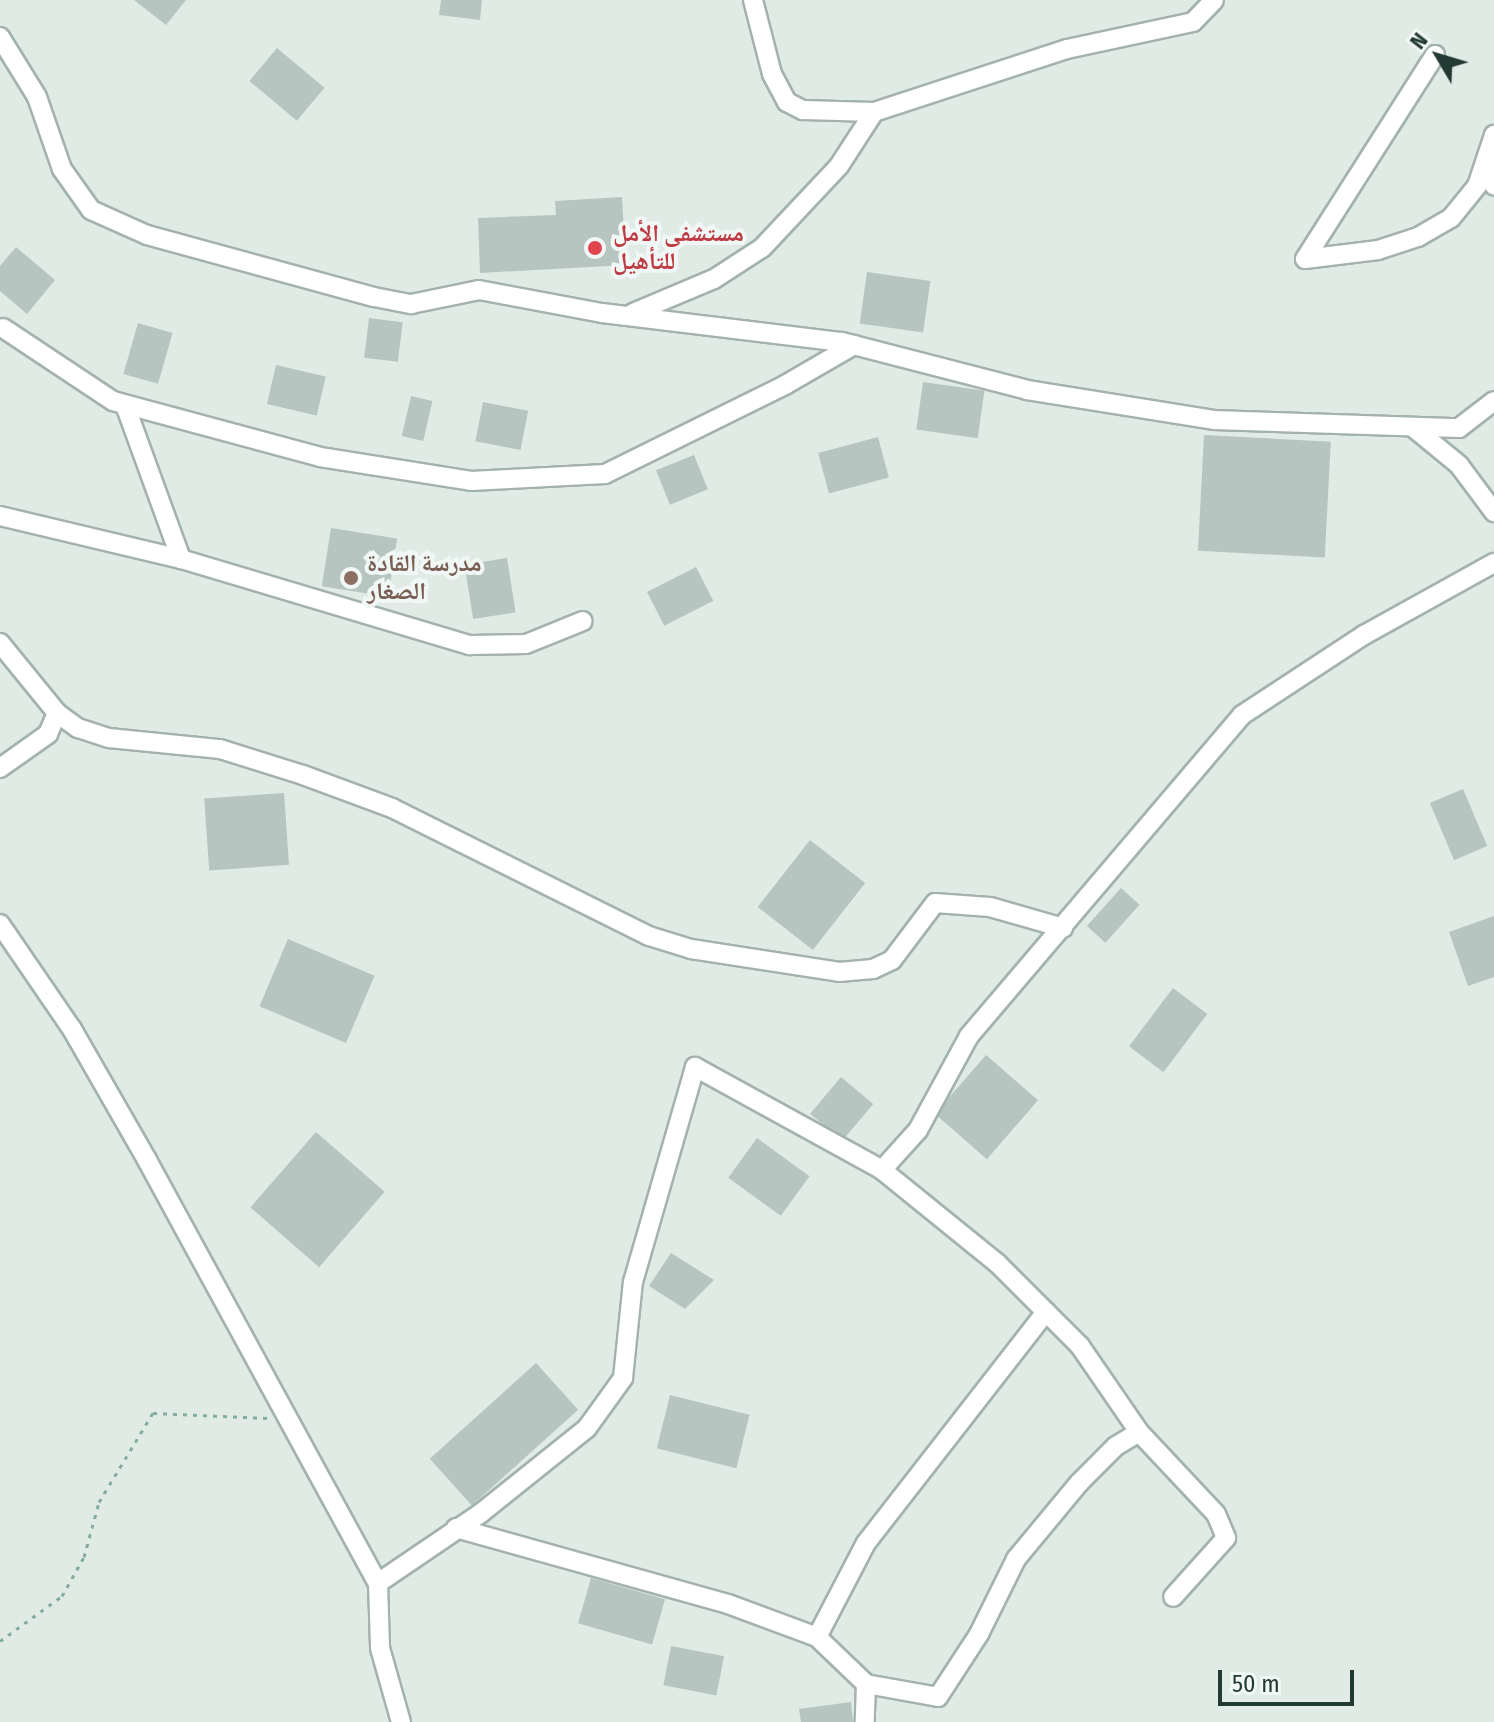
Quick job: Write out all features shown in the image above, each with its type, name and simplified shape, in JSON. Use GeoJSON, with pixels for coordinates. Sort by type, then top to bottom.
{"type":"FeatureCollection","features":[{"type":"Feature","properties":{"kind":"street"},"geometry":{"type":"LineString","coordinates":[[753,0],[772,74],[787,102],[803,110],[874,112],[1067,49],[1193,22],[1214,0]]}},
{"type":"Feature","properties":{"kind":"street"},"geometry":{"type":"LineString","coordinates":[[0,37],[37,97],[62,169],[91,210],[147,235],[386,299],[411,304],[479,290],[622,316],[854,345],[1027,390],[1214,420],[1459,428],[1494,401]]}},
{"type":"Feature","properties":{"kind":"street"},"geometry":{"type":"LineString","coordinates":[[1435,55],[1305,259],[1378,250],[1418,237],[1451,218],[1477,186],[1491,140]]}},
{"type":"Feature","properties":{"kind":"street"},"geometry":{"type":"LineString","coordinates":[[622,316],[660,306],[762,248],[839,166],[874,112]]}},
{"type":"Feature","properties":{"kind":"street"},"geometry":{"type":"LineString","coordinates":[[1491,140],[1494,186]]}},
{"type":"Feature","properties":{"kind":"street"},"geometry":{"type":"LineString","coordinates":[[3,328],[125,405],[320,457],[471,481],[605,474],[854,345]]}},
{"type":"Feature","properties":{"kind":"street"},"geometry":{"type":"LineString","coordinates":[[125,405],[181,559]]}},
{"type":"Feature","properties":{"kind":"street"},"geometry":{"type":"LineString","coordinates":[[1414,428],[1459,465],[1494,512]]}},
{"type":"Feature","properties":{"kind":"street"},"geometry":{"type":"LineString","coordinates":[[0,516],[181,559],[470,645],[526,644],[583,621]]}},
{"type":"Feature","properties":{"kind":"street"},"geometry":{"type":"LineString","coordinates":[[882,1170],[918,1130],[969,1036],[1242,715],[1364,635],[1494,563]]}},
{"type":"Feature","properties":{"kind":"street"},"geometry":{"type":"LineString","coordinates":[[0,643],[57,713],[78,728],[109,738],[249,757],[392,808],[649,936],[691,949],[839,972],[873,969],[892,960],[935,903],[990,907],[1063,928]]}},
{"type":"Feature","properties":{"kind":"street"},"geometry":{"type":"LineString","coordinates":[[0,768],[48,734],[57,713]]}},
{"type":"Feature","properties":{"kind":"street"},"geometry":{"type":"LineString","coordinates":[[0,924],[72,1029],[378,1583],[380,1648],[401,1722]]}},
{"type":"Feature","properties":{"kind":"street"},"geometry":{"type":"LineString","coordinates":[[378,1583],[587,1428],[623,1378],[633,1282],[695,1067],[882,1170],[960,1231],[1080,1346],[1139,1432],[1216,1514],[1226,1538],[1173,1597]]}},
{"type":"Feature","properties":{"kind":"street"},"geometry":{"type":"LineString","coordinates":[[817,1637],[866,1543],[891,1507],[1046,1312]]}},
{"type":"Feature","properties":{"kind":"street"},"geometry":{"type":"LineString","coordinates":[[456,1528],[728,1604],[817,1637],[866,1684],[938,1697],[979,1634],[1016,1559],[1079,1483],[1116,1446],[1139,1432]]}},
{"type":"Feature","properties":{"kind":"street"},"geometry":{"type":"LineString","coordinates":[[865,1722],[866,1684]]}},
{"type":"Feature","properties":{"kind":"path"},"geometry":{"type":"LineString","coordinates":[[0,1641],[62,1596],[84,1557],[99,1502],[153,1413],[288,1419]]}},
{"type":"Feature","properties":{"kind":"building"},"geometry":{"type":"Polygon","coordinates":[[[134,0],[186,0],[166,25],[134,0]]]}},
{"type":"Feature","properties":{"kind":"building"},"geometry":{"type":"Polygon","coordinates":[[[441,0],[482,0],[480,20],[439,15],[441,0]]]}},
{"type":"Feature","properties":{"kind":"building"},"geometry":{"type":"Polygon","coordinates":[[[277,48],[324,88],[297,121],[249,81],[277,48]]]}},
{"type":"Feature","properties":{"kind":"building"},"geometry":{"type":"Polygon","coordinates":[[[622,197],[626,265],[480,273],[478,218],[556,215],[555,201],[622,197]]]}},
{"type":"Feature","properties":{"kind":"building"},"geometry":{"type":"Polygon","coordinates":[[[16,247],[55,280],[27,314],[0,291],[0,266],[16,247]]]}},
{"type":"Feature","properties":{"kind":"building"},"geometry":{"type":"Polygon","coordinates":[[[867,272],[930,281],[923,332],[860,323],[867,272]]]}},
{"type":"Feature","properties":{"kind":"building"},"geometry":{"type":"Polygon","coordinates":[[[369,318],[403,322],[398,362],[364,358],[369,318]]]}},
{"type":"Feature","properties":{"kind":"building"},"geometry":{"type":"Polygon","coordinates":[[[138,323],[173,333],[158,384],[123,374],[138,323]]]}},
{"type":"Feature","properties":{"kind":"building"},"geometry":{"type":"Polygon","coordinates":[[[276,365],[326,376],[317,415],[267,404],[276,365]]]}},
{"type":"Feature","properties":{"kind":"building"},"geometry":{"type":"Polygon","coordinates":[[[923,382],[984,391],[978,438],[916,430],[923,382]]]}},
{"type":"Feature","properties":{"kind":"building"},"geometry":{"type":"Polygon","coordinates":[[[411,396],[432,401],[423,441],[402,436],[411,396]]]}},
{"type":"Feature","properties":{"kind":"building"},"geometry":{"type":"Polygon","coordinates":[[[483,402],[528,411],[521,450],[475,441],[483,402]]]}},
{"type":"Feature","properties":{"kind":"building"},"geometry":{"type":"Polygon","coordinates":[[[1204,435],[1331,442],[1325,557],[1198,551],[1204,435]]]}},
{"type":"Feature","properties":{"kind":"building"},"geometry":{"type":"Polygon","coordinates":[[[878,437],[889,478],[829,494],[818,453],[878,437]]]}},
{"type":"Feature","properties":{"kind":"building"},"geometry":{"type":"Polygon","coordinates":[[[694,455],[708,489],[670,505],[656,470],[694,455]]]}},
{"type":"Feature","properties":{"kind":"building"},"geometry":{"type":"Polygon","coordinates":[[[331,528],[397,538],[388,597],[322,586],[331,528]]]}},
{"type":"Feature","properties":{"kind":"building"},"geometry":{"type":"Polygon","coordinates":[[[507,558],[516,612],[473,619],[465,565],[507,558]]]}},
{"type":"Feature","properties":{"kind":"building"},"geometry":{"type":"Polygon","coordinates":[[[696,567],[713,601],[664,626],[647,592],[696,567]]]}},
{"type":"Feature","properties":{"kind":"building"},"geometry":{"type":"Polygon","coordinates":[[[1463,789],[1487,846],[1454,860],[1430,803],[1463,789]]]}},
{"type":"Feature","properties":{"kind":"building"},"geometry":{"type":"Polygon","coordinates":[[[284,793],[289,865],[209,870],[204,799],[284,793]]]}},
{"type":"Feature","properties":{"kind":"building"},"geometry":{"type":"Polygon","coordinates":[[[810,840],[865,883],[813,950],[758,907],[810,840]]]}},
{"type":"Feature","properties":{"kind":"building"},"geometry":{"type":"Polygon","coordinates":[[[1121,888],[1140,905],[1105,943],[1087,926],[1121,888]]]}},
{"type":"Feature","properties":{"kind":"building"},"geometry":{"type":"Polygon","coordinates":[[[1494,916],[1494,977],[1468,986],[1449,932],[1494,916]]]}},
{"type":"Feature","properties":{"kind":"building"},"geometry":{"type":"Polygon","coordinates":[[[288,939],[375,976],[346,1043],[259,1006],[288,939]]]}},
{"type":"Feature","properties":{"kind":"building"},"geometry":{"type":"Polygon","coordinates":[[[1173,988],[1207,1014],[1163,1072],[1129,1046],[1173,988]]]}},
{"type":"Feature","properties":{"kind":"building"},"geometry":{"type":"Polygon","coordinates":[[[986,1055],[1038,1100],[987,1159],[935,1114],[986,1055]]]}},
{"type":"Feature","properties":{"kind":"building"},"geometry":{"type":"Polygon","coordinates":[[[841,1077],[873,1104],[842,1141],[810,1114],[841,1077]]]}},
{"type":"Feature","properties":{"kind":"building"},"geometry":{"type":"Polygon","coordinates":[[[316,1132],[385,1192],[319,1267],[250,1207],[316,1132]]]}},
{"type":"Feature","properties":{"kind":"building"},"geometry":{"type":"Polygon","coordinates":[[[757,1138],[810,1176],[781,1216],[728,1178],[757,1138]]]}},
{"type":"Feature","properties":{"kind":"building"},"geometry":{"type":"Polygon","coordinates":[[[671,1253],[714,1280],[685,1309],[649,1286],[671,1253]]]}},
{"type":"Feature","properties":{"kind":"building"},"geometry":{"type":"Polygon","coordinates":[[[536,1363],[578,1410],[472,1506],[430,1459],[536,1363]]]}},
{"type":"Feature","properties":{"kind":"building"},"geometry":{"type":"Polygon","coordinates":[[[670,1395],[750,1415],[736,1468],[657,1448],[670,1395]]]}},
{"type":"Feature","properties":{"kind":"building"},"geometry":{"type":"Polygon","coordinates":[[[591,1578],[665,1599],[652,1644],[578,1623],[591,1578]]]}},
{"type":"Feature","properties":{"kind":"building"},"geometry":{"type":"Polygon","coordinates":[[[671,1646],[724,1656],[716,1696],[663,1685],[671,1646]]]}},
{"type":"Feature","properties":{"kind":"building"},"geometry":{"type":"Polygon","coordinates":[[[851,1702],[853,1722],[801,1722],[799,1709],[851,1702]]]}},
{"type":"Feature","properties":{"kind":"place","name":"مستشفى الأمل للتأهيل"},"geometry":{"type":"Point","coordinates":[595,248]}},
{"type":"Feature","properties":{"kind":"place","name":"مدرسة القادة الصغار"},"geometry":{"type":"Point","coordinates":[351,578]}}]}
